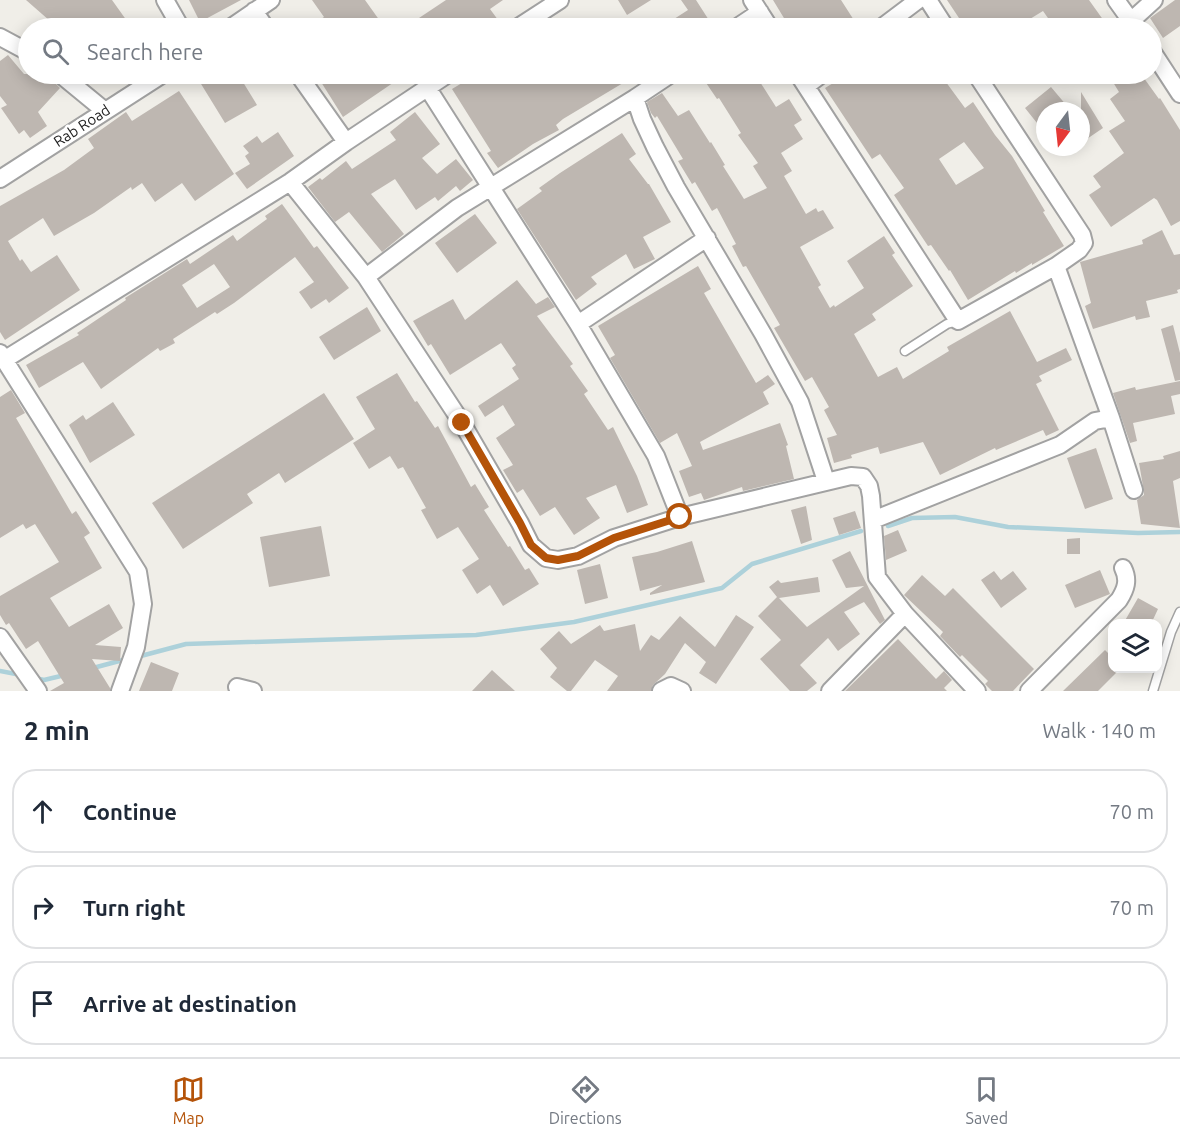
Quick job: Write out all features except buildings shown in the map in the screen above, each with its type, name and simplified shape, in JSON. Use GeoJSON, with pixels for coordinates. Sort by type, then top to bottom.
{"type":"FeatureCollection","features":[{"type":"Feature","properties":{"kind":"street"},"geometry":{"type":"LineString","coordinates":[[165,0],[175,18]]}},
{"type":"Feature","properties":{"kind":"street"},"geometry":{"type":"LineString","coordinates":[[244,18],[271,0]]}},
{"type":"Feature","properties":{"kind":"street"},"geometry":{"type":"LineString","coordinates":[[532,18],[560,0]]}},
{"type":"Feature","properties":{"kind":"street"},"geometry":{"type":"LineString","coordinates":[[894,18],[918,0]]}},
{"type":"Feature","properties":{"kind":"street"},"geometry":{"type":"LineString","coordinates":[[928,0],[940,18]]}},
{"type":"Feature","properties":{"kind":"street"},"geometry":{"type":"LineString","coordinates":[[1116,0],[1129,18]]}},
{"type":"Feature","properties":{"kind":"street"},"geometry":{"type":"LineString","coordinates":[[1140,18],[1154,0]]}},
{"type":"Feature","properties":{"kind":"street"},"geometry":{"type":"LineString","coordinates":[[745,18],[756,6]]}},
{"type":"Feature","properties":{"kind":"street"},"geometry":{"type":"LineString","coordinates":[[254,11],[259,18]]}},
{"type":"Feature","properties":{"kind":"street"},"geometry":{"type":"LineString","coordinates":[[0,37],[18,47]]}},
{"type":"Feature","properties":{"kind":"street"},"geometry":{"type":"LineString","coordinates":[[1162,66],[1180,94]]}},
{"type":"Feature","properties":{"kind":"street"},"geometry":{"type":"LineString","coordinates":[[72,84],[105,111]]}},
{"type":"Feature","properties":{"kind":"street","name":"Rab Road"},"geometry":{"type":"LineString","coordinates":[[0,179],[147,84]]}},
{"type":"Feature","properties":{"kind":"street"},"geometry":{"type":"LineString","coordinates":[[305,84],[346,142]]}},
{"type":"Feature","properties":{"kind":"street"},"geometry":{"type":"LineString","coordinates":[[120,691],[136,647],[143,604],[138,572],[2,357],[290,182],[432,84]]}},
{"type":"Feature","properties":{"kind":"street"},"geometry":{"type":"LineString","coordinates":[[366,277],[457,208],[657,84]]}},
{"type":"Feature","properties":{"kind":"street"},"geometry":{"type":"LineString","coordinates":[[805,84],[958,321],[1056,266],[1079,250],[1084,243],[1082,235],[983,84]]}},
{"type":"Feature","properties":{"kind":"street"},"geometry":{"type":"LineString","coordinates":[[427,87],[578,324],[656,456],[680,517]]}},
{"type":"Feature","properties":{"kind":"street"},"geometry":{"type":"LineString","coordinates":[[635,99],[655,147],[800,402],[826,481]]}},
{"type":"Feature","properties":{"kind":"street"},"geometry":{"type":"LineString","coordinates":[[290,182],[366,277],[462,423],[531,545],[546,558],[558,560],[578,556],[614,538],[680,517],[826,481],[850,476],[863,477],[868,486],[873,520],[876,577],[905,614],[977,691]]}},
{"type":"Feature","properties":{"kind":"street"},"geometry":{"type":"LineString","coordinates":[[578,324],[707,237]]}},
{"type":"Feature","properties":{"kind":"street"},"geometry":{"type":"LineString","coordinates":[[1056,266],[1111,418],[1134,490]]}},
{"type":"Feature","properties":{"kind":"street"},"geometry":{"type":"LineString","coordinates":[[873,520],[1060,445],[1095,421],[1111,418]]}},
{"type":"Feature","properties":{"kind":"street"},"geometry":{"type":"LineString","coordinates":[[1029,691],[1119,600],[1127,584],[1127,576],[1123,568]]}},
{"type":"Feature","properties":{"kind":"street"},"geometry":{"type":"LineString","coordinates":[[830,691],[905,614]]}},
{"type":"Feature","properties":{"kind":"street"},"geometry":{"type":"LineString","coordinates":[[0,638],[38,691]]}},
{"type":"Feature","properties":{"kind":"street"},"geometry":{"type":"LineString","coordinates":[[661,691],[671,686],[682,691]]}},
{"type":"Feature","properties":{"kind":"street"},"geometry":{"type":"LineString","coordinates":[[237,687],[253,691]]}},
{"type":"Feature","properties":{"kind":"lane"},"geometry":{"type":"LineString","coordinates":[[905,351],[933,333],[958,321]]}},
{"type":"Feature","properties":{"kind":"lane"},"geometry":{"type":"LineString","coordinates":[[1153,691],[1175,634],[1180,612]]}},
{"type":"Feature","properties":{"kind":"waterway"},"geometry":{"type":"LineString","coordinates":[[888,526],[912,518],[955,517],[1008,527],[1138,533],[1180,532]]}},
{"type":"Feature","properties":{"kind":"waterway"},"geometry":{"type":"LineString","coordinates":[[137,657],[186,644],[476,635],[574,622],[722,588],[752,564],[861,531]]}},
{"type":"Feature","properties":{"kind":"waterway"},"geometry":{"type":"LineString","coordinates":[[93,668],[123,660]]}},
{"type":"Feature","properties":{"kind":"waterway"},"geometry":{"type":"LineString","coordinates":[[0,671],[21,675]]}},
{"type":"Feature","properties":{"kind":"waterway"},"geometry":{"type":"LineString","coordinates":[[35,678],[44,680],[65,675]]}},
{"type":"Feature","properties":{"kind":"route"},"geometry":{"type":"LineString","coordinates":[[462,423],[531,545],[546,558],[558,560],[578,556],[614,538],[680,517]]}}]}
